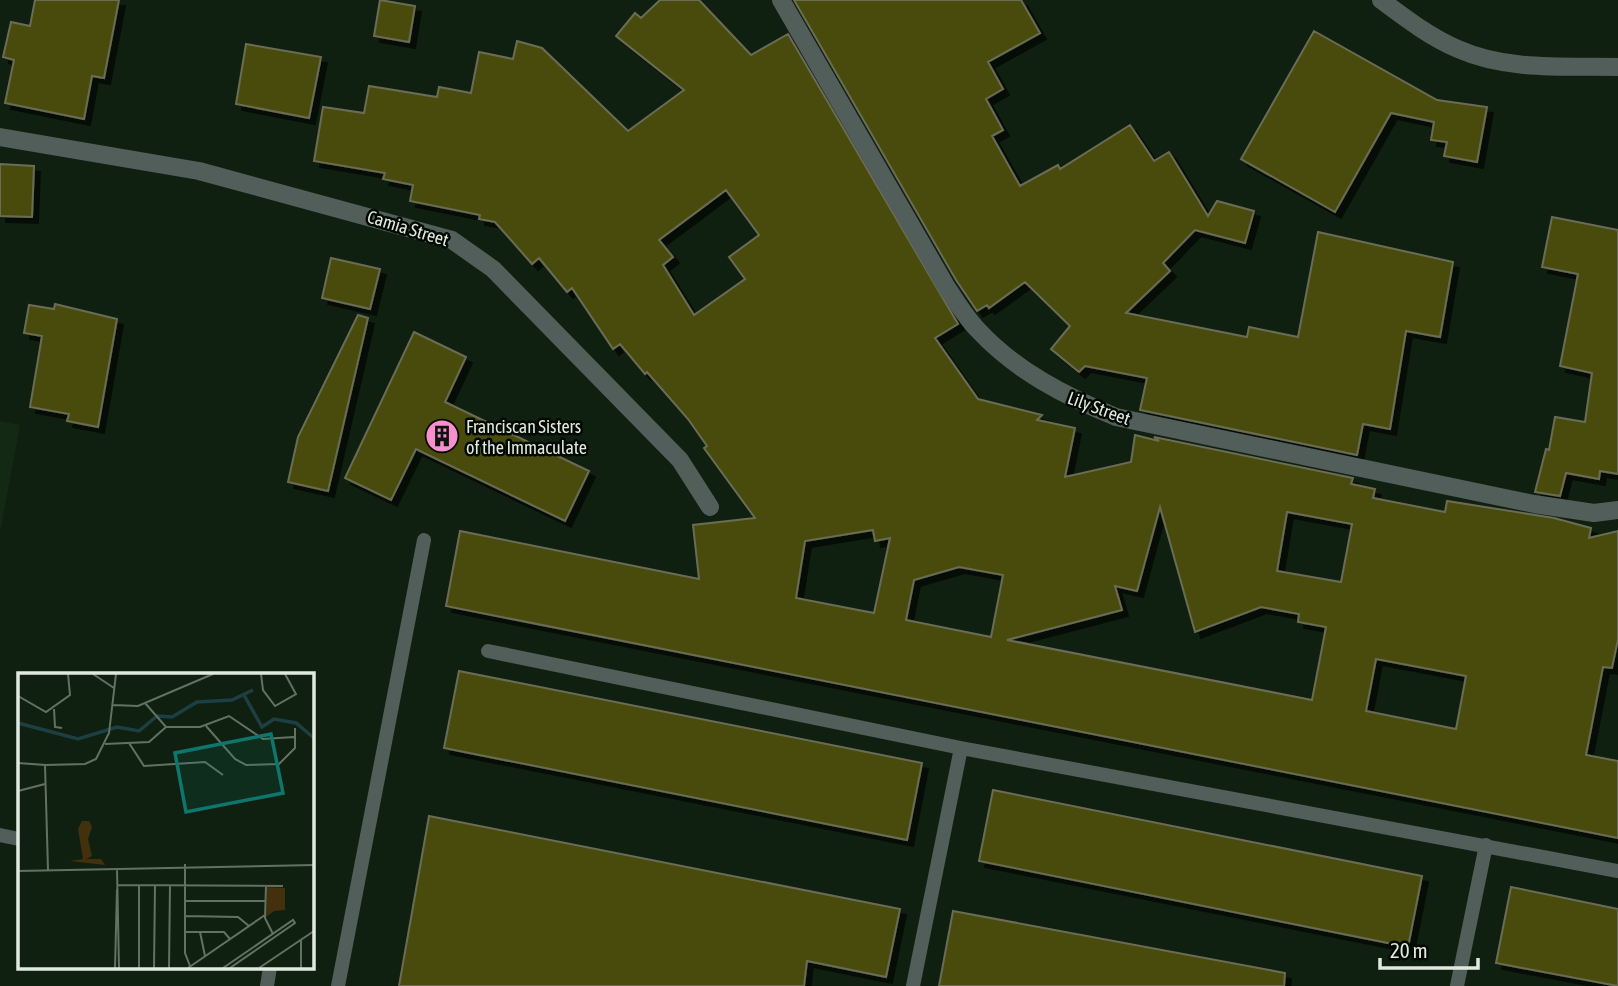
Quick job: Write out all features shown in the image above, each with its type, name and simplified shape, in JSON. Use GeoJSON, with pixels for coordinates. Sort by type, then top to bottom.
{"type":"FeatureCollection","features":[{"type":"Feature","properties":{"kind":"street","name":"Lily Street"},"geometry":{"type":"LineString","coordinates":[[781,0],[946,286],[978,330],[1026,371],[1064,396],[1116,417],[1534,504],[1594,513],[1618,510]]}},
{"type":"Feature","properties":{"kind":"street"},"geometry":{"type":"LineString","coordinates":[[1381,0],[1409,21],[1459,50],[1521,65],[1618,67]]}},
{"type":"Feature","properties":{"kind":"street","name":"Camia Street"},"geometry":{"type":"LineString","coordinates":[[0,137],[199,171],[452,240],[493,269],[680,460],[710,507]]}},
{"type":"Feature","properties":{"kind":"lane"},"geometry":{"type":"LineString","coordinates":[[338,986],[424,540]]}},
{"type":"Feature","properties":{"kind":"lane"},"geometry":{"type":"LineString","coordinates":[[488,651],[961,748],[1618,871]]}},
{"type":"Feature","properties":{"kind":"lane"},"geometry":{"type":"LineString","coordinates":[[913,986],[961,748]]}},
{"type":"Feature","properties":{"kind":"lane"},"geometry":{"type":"LineString","coordinates":[[0,835],[18,839]]}},
{"type":"Feature","properties":{"kind":"lane"},"geometry":{"type":"LineString","coordinates":[[1457,986],[1486,845]]}},
{"type":"Feature","properties":{"kind":"lane"},"geometry":{"type":"LineString","coordinates":[[267,986],[270,968]]}},
{"type":"Feature","properties":{"kind":"shaded area"},"geometry":{"type":"Polygon","coordinates":[[[0,421],[20,425],[0,532],[0,421]]]}},
{"type":"Feature","properties":{"kind":"building"},"geometry":{"type":"Polygon","coordinates":[[[35,0],[119,0],[104,78],[92,76],[84,119],[5,103],[14,60],[3,57],[11,22],[30,26],[35,0]]]}},
{"type":"Feature","properties":{"kind":"building"},"geometry":{"type":"Polygon","coordinates":[[[380,0],[415,6],[409,42],[374,36],[380,0]]]}},
{"type":"Feature","properties":{"kind":"building"},"geometry":{"type":"Polygon","coordinates":[[[660,0],[699,0],[751,55],[788,34],[958,324],[935,338],[978,399],[1042,415],[1037,420],[1075,428],[1065,477],[1131,462],[1135,435],[1353,478],[1351,484],[1375,489],[1373,498],[1445,512],[1447,501],[1554,518],[1591,528],[1589,538],[1618,531],[1618,639],[1612,668],[1603,667],[1586,755],[1618,761],[1618,838],[446,606],[460,531],[699,579],[693,525],[755,518],[704,448],[707,446],[688,419],[647,372],[645,374],[620,344],[613,349],[572,288],[567,292],[539,258],[532,264],[495,222],[479,219],[480,215],[410,201],[413,185],[383,179],[385,173],[314,161],[323,107],[364,113],[369,86],[437,97],[439,87],[471,93],[479,52],[513,59],[517,41],[542,48],[628,131],[684,90],[616,36],[635,13],[641,18],[660,0]],[[726,190],[659,240],[673,257],[663,265],[694,315],[745,279],[729,257],[759,235],[726,190]],[[1160,507],[1137,591],[1115,586],[1122,610],[1007,640],[1312,700],[1326,627],[1298,622],[1299,614],[1261,607],[1195,632],[1160,507]],[[1287,512],[1277,571],[1341,582],[1352,524],[1287,512]],[[873,530],[805,541],[796,598],[874,613],[890,538],[875,541],[873,530]],[[959,567],[914,580],[906,620],[991,637],[1003,575],[959,567]],[[1376,659],[1366,711],[1456,729],[1466,676],[1376,659]]]}},
{"type":"Feature","properties":{"kind":"building"},"geometry":{"type":"Polygon","coordinates":[[[794,0],[1021,0],[1040,33],[988,62],[1003,89],[986,99],[1003,130],[992,136],[1020,186],[1058,165],[1060,169],[1130,125],[1154,161],[1169,152],[1208,216],[1217,201],[1254,211],[1245,243],[1195,230],[1163,263],[1170,271],[1126,313],[1247,337],[1249,327],[1298,337],[1318,232],[1453,262],[1440,337],[1406,331],[1390,429],[1363,424],[1357,455],[1140,410],[1147,378],[1085,366],[1079,372],[1051,349],[1070,326],[1025,282],[989,308],[987,305],[977,311],[956,280],[794,0]]]}},
{"type":"Feature","properties":{"kind":"building"},"geometry":{"type":"Polygon","coordinates":[[[1314,31],[1437,100],[1487,107],[1477,162],[1444,156],[1447,142],[1431,140],[1434,122],[1391,113],[1335,212],[1241,159],[1314,31]]]}},
{"type":"Feature","properties":{"kind":"building"},"geometry":{"type":"Polygon","coordinates":[[[246,44],[321,57],[309,118],[236,104],[246,44]]]}},
{"type":"Feature","properties":{"kind":"building"},"geometry":{"type":"Polygon","coordinates":[[[0,164],[34,166],[32,217],[0,216],[0,164]]]}},
{"type":"Feature","properties":{"kind":"building"},"geometry":{"type":"Polygon","coordinates":[[[1552,217],[1618,230],[1618,474],[1600,471],[1599,479],[1566,473],[1560,496],[1535,492],[1546,449],[1549,450],[1555,417],[1585,422],[1592,373],[1560,366],[1578,274],[1542,267],[1552,217]]]}},
{"type":"Feature","properties":{"kind":"building"},"geometry":{"type":"Polygon","coordinates":[[[331,258],[380,269],[370,309],[322,298],[331,258]]]}},
{"type":"Feature","properties":{"kind":"building"},"geometry":{"type":"Polygon","coordinates":[[[55,304],[117,319],[98,427],[67,421],[69,414],[30,407],[42,336],[24,333],[29,305],[54,309],[55,304]]]}},
{"type":"Feature","properties":{"kind":"building"},"geometry":{"type":"Polygon","coordinates":[[[358,315],[368,318],[328,491],[288,482],[298,437],[358,315]]]}},
{"type":"Feature","properties":{"kind":"building","name":"Franciscan Sisters of the Immaculate"},"geometry":{"type":"Polygon","coordinates":[[[414,332],[466,357],[445,402],[589,471],[565,521],[416,449],[391,500],[345,478],[414,332]]]}},
{"type":"Feature","properties":{"kind":"building"},"geometry":{"type":"Polygon","coordinates":[[[459,671],[922,763],[907,840],[444,748],[459,671]]]}},
{"type":"Feature","properties":{"kind":"building"},"geometry":{"type":"Polygon","coordinates":[[[993,790],[1422,876],[1408,947],[979,861],[993,790]]]}},
{"type":"Feature","properties":{"kind":"building"},"geometry":{"type":"Polygon","coordinates":[[[429,816],[900,909],[886,977],[807,961],[804,986],[399,986],[429,816]]]}},
{"type":"Feature","properties":{"kind":"building"},"geometry":{"type":"Polygon","coordinates":[[[1511,887],[1618,909],[1618,986],[1496,963],[1511,887]]]}},
{"type":"Feature","properties":{"kind":"building"},"geometry":{"type":"Polygon","coordinates":[[[953,911],[1285,973],[1284,986],[939,986],[953,911]]]}},
{"type":"Feature","properties":{"kind":"place","name":"Franciscan Sisters of the Immaculate"},"geometry":{"type":"Point","coordinates":[442,436]}}]}
